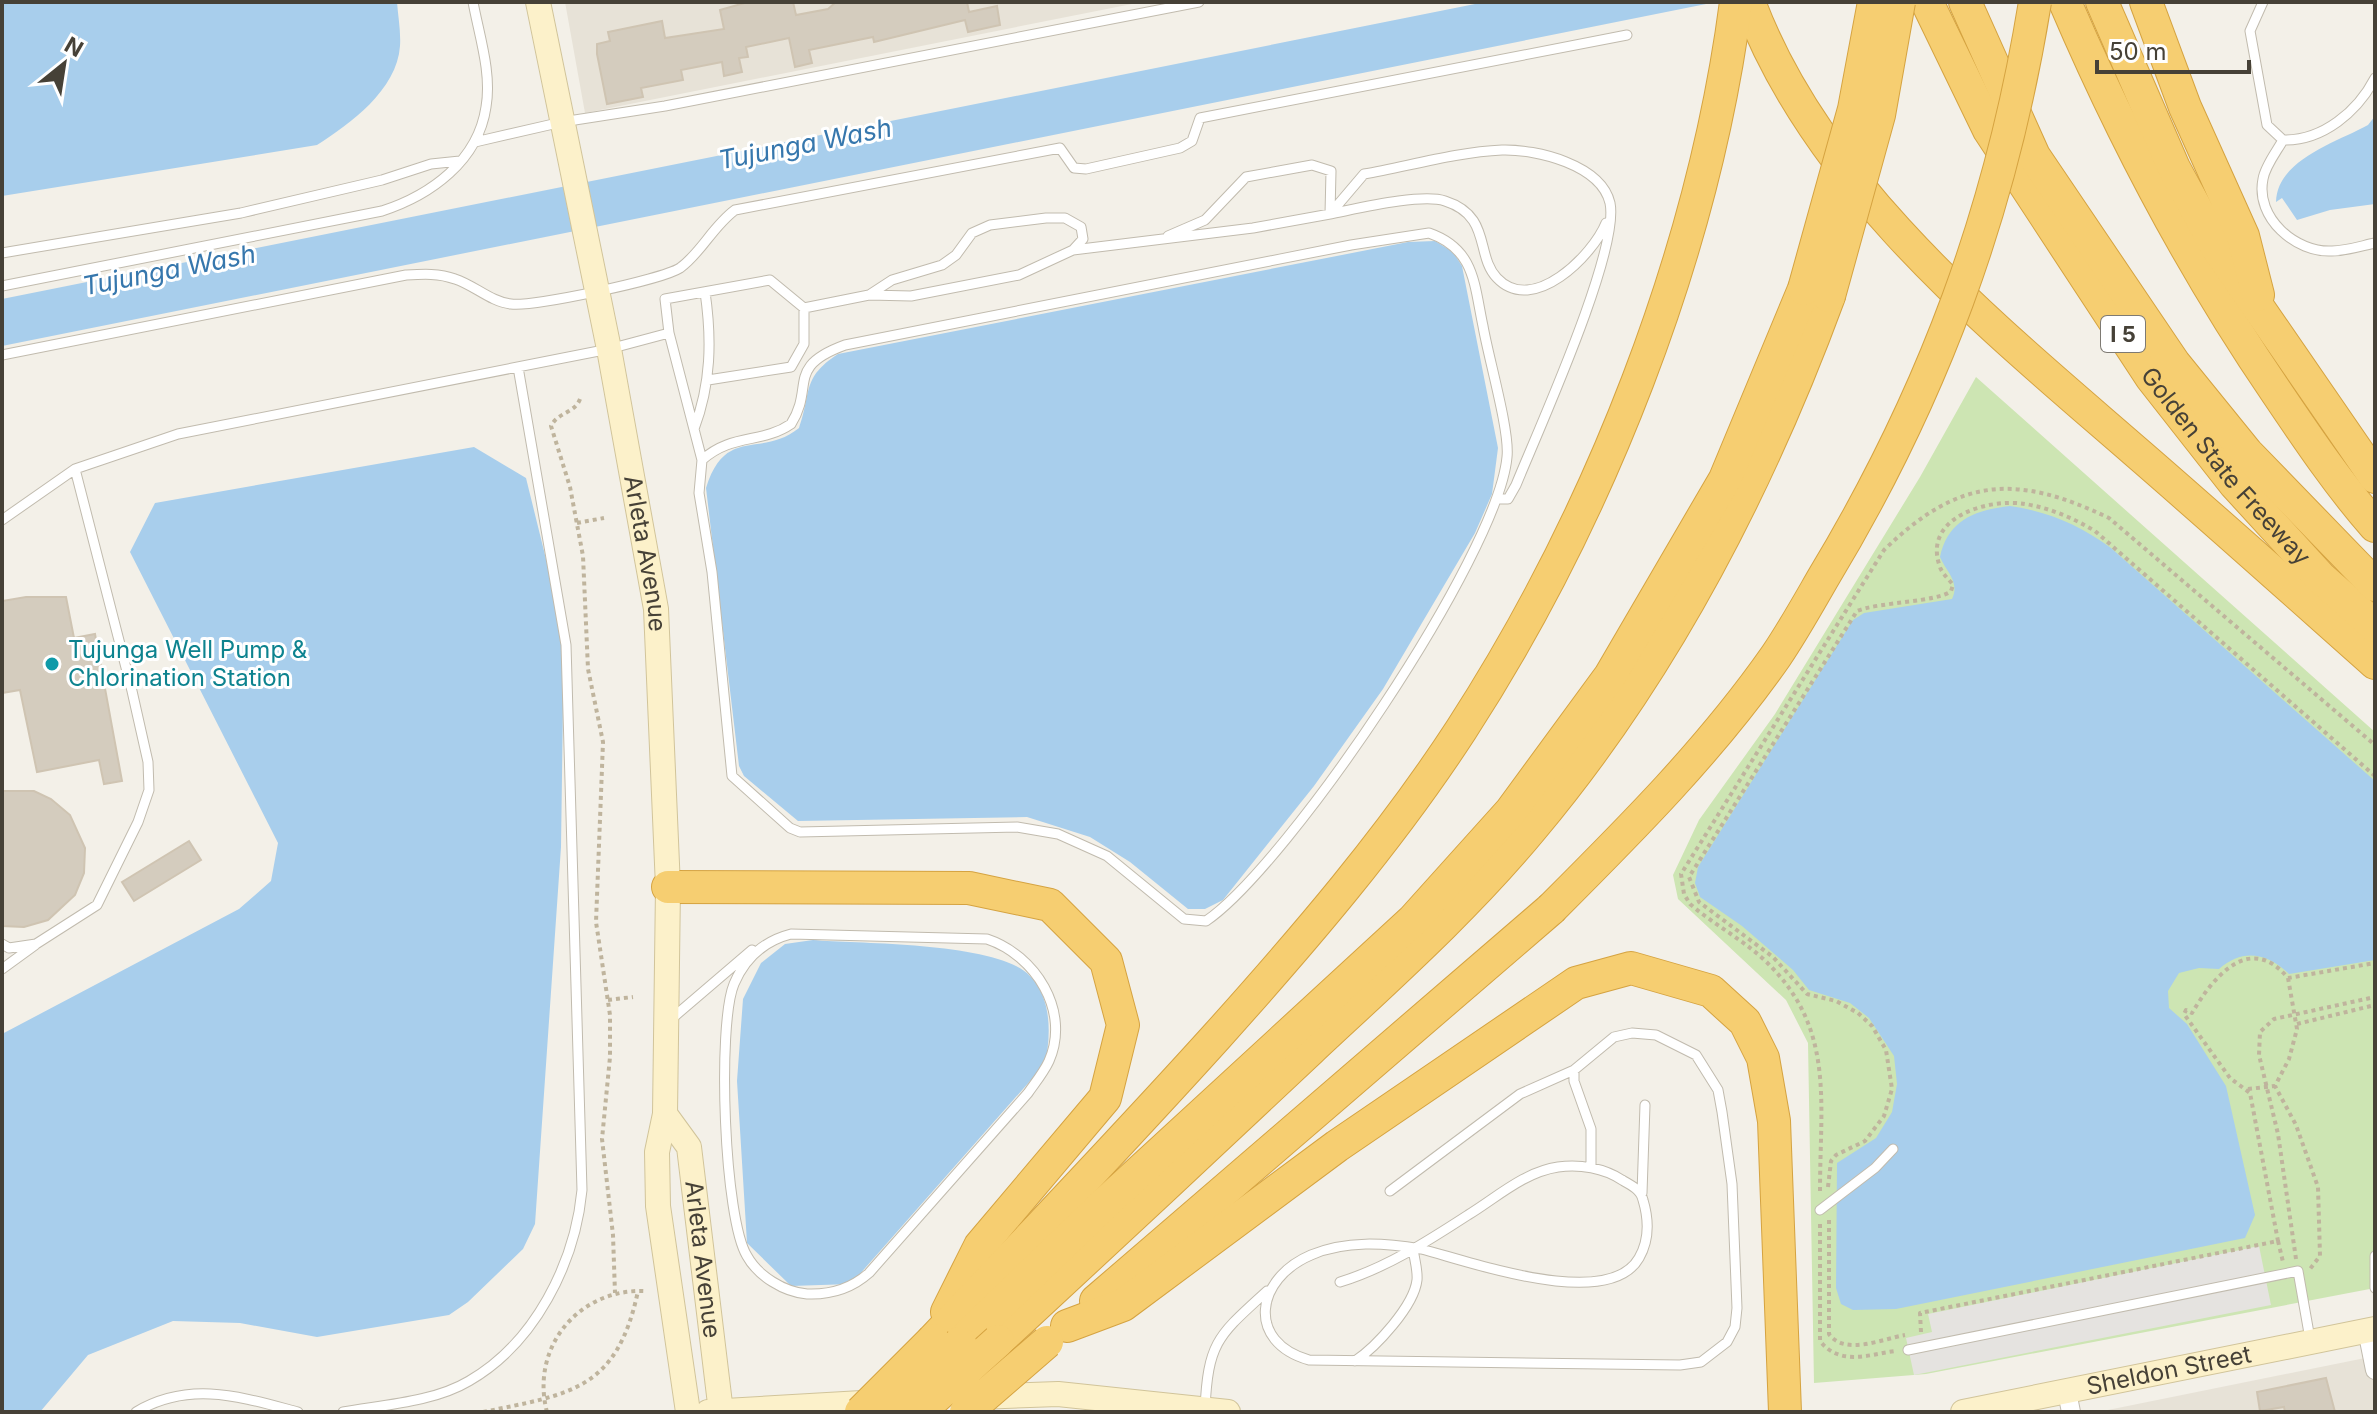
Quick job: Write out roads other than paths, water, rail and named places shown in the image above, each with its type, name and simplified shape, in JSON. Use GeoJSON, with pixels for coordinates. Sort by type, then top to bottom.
{"type":"FeatureCollection","features":[{"type":"Feature","properties":{"kind":"highway"},"geometry":{"type":"LineString","coordinates":[[919,1412],[1430,937],[1532,828],[1633,691],[1749,492],[1800,376],[1874,2]]}},
{"type":"Feature","properties":{"kind":"highway"},"geometry":{"type":"LineString","coordinates":[[861,1412],[947,1342],[1100,1208],[1413,920],[1511,811],[1610,676],[1725,479],[1817,292],[1879,115],[1899,2]]}},
{"type":"Feature","properties":{"kind":"highway","name":"Golden State Freeway"},"geometry":{"type":"LineString","coordinates":[[1927,2],[1989,130],[2151,377],[2235,484],[2321,578],[2375,626]]}},
{"type":"Feature","properties":{"kind":"highway"},"geometry":{"type":"LineString","coordinates":[[1965,2],[2034,156],[2174,363],[2247,453],[2375,585]]}},
{"type":"Feature","properties":{"kind":"highway"},"geometry":{"type":"LineString","coordinates":[[966,1412],[1551,909],[1635,826],[1703,750],[1777,655],[1870,500],[1914,413],[1978,250],[2010,134],[2035,2]]}},
{"type":"Feature","properties":{"kind":"highway"},"geometry":{"type":"LineString","coordinates":[[2065,2],[2166,216],[2211,294],[2298,424],[2375,526]]}},
{"type":"Feature","properties":{"kind":"highway"},"geometry":{"type":"LineString","coordinates":[[2102,2],[2174,168],[2218,249],[2375,477]]}},
{"type":"Feature","properties":{"kind":"highway"},"geometry":{"type":"LineString","coordinates":[[2146,2],[2185,107],[2243,236],[2263,318]]}},
{"type":"Feature","properties":{"kind":"highway"},"geometry":{"type":"LineString","coordinates":[[1740,6],[1848,173],[1909,245],[2056,382],[2375,663]]}},
{"type":"Feature","properties":{"kind":"highway"},"geometry":{"type":"LineString","coordinates":[[893,1412],[947,1342],[1082,1186],[1291,954],[1380,845],[1461,731],[1522,629],[1561,552],[1632,395],[1679,260],[1740,6]]}},
{"type":"Feature","properties":{"kind":"highway"},"geometry":{"type":"LineString","coordinates":[[668,887],[969,888],[1050,905],[1106,961],[1123,1025],[1105,1098],[980,1246],[947,1342]]}},
{"type":"Feature","properties":{"kind":"highway"},"geometry":{"type":"LineString","coordinates":[[1057,1334],[1123,1305],[1337,1146],[1576,983],[1631,968],[1711,991],[1745,1022],[1763,1058],[1774,1121],[1785,1412]]}},
{"type":"Feature","properties":{"kind":"main road","name":"Arleta Avenue"},"geometry":{"type":"LineString","coordinates":[[538,2],[609,349],[656,609],[668,887],[665,1114],[657,1152],[658,1206],[688,1412]]}},
{"type":"Feature","properties":{"kind":"main road","name":"Arleta Avenue"},"geometry":{"type":"LineString","coordinates":[[665,1114],[689,1147],[717,1411]]}},
{"type":"Feature","properties":{"kind":"main road","name":"Sheldon Street"},"geometry":{"type":"LineString","coordinates":[[1963,1412],[2069,1402],[2371,1329]]}},
{"type":"Feature","properties":{"kind":"main road"},"geometry":{"type":"LineString","coordinates":[[717,1411],[1058,1394],[1216,1410]]}},
{"type":"Feature","properties":{"kind":"street"},"geometry":{"type":"LineString","coordinates":[[2371,1329],[2375,1370]]}},
{"type":"Feature","properties":{"kind":"lane"},"geometry":{"type":"LineString","coordinates":[[2,286],[382,211],[429,190],[475,142],[487,106],[486,69],[473,2]]}},
{"type":"Feature","properties":{"kind":"lane"},"geometry":{"type":"LineString","coordinates":[[475,142],[562,122],[665,106],[1199,2]]}},
{"type":"Feature","properties":{"kind":"lane"},"geometry":{"type":"LineString","coordinates":[[2263,2],[2250,31],[2267,125],[2283,140],[2299,140],[2326,129],[2363,100],[2375,78]]}},
{"type":"Feature","properties":{"kind":"lane"},"geometry":{"type":"LineString","coordinates":[[2,355],[406,275],[436,274],[456,279],[515,305],[597,290],[665,275],[681,267],[718,222],[735,210],[1060,148],[1074,168],[1086,169],[1180,148],[1192,141],[1200,118],[1627,35]]}},
{"type":"Feature","properties":{"kind":"lane"},"geometry":{"type":"LineString","coordinates":[[2283,140],[2263,177],[2262,194],[2281,232],[2300,246],[2331,251],[2375,243]]}},
{"type":"Feature","properties":{"kind":"lane"},"geometry":{"type":"LineString","coordinates":[[1330,214],[1364,174],[1504,150],[1565,161],[1593,174],[1610,203],[1608,236],[1573,345],[1516,485],[1508,499],[1498,499]]}},
{"type":"Feature","properties":{"kind":"lane"},"geometry":{"type":"LineString","coordinates":[[2,253],[241,213],[382,180],[431,164],[460,161]]}},
{"type":"Feature","properties":{"kind":"lane"},"geometry":{"type":"LineString","coordinates":[[1158,240],[1205,220],[1246,177],[1276,170],[1312,165],[1331,171],[1330,214]]}},
{"type":"Feature","properties":{"kind":"lane"},"geometry":{"type":"LineString","coordinates":[[804,308],[869,295],[911,296],[1019,275],[1073,250],[1158,240],[1397,202],[1443,200],[1474,221],[1495,277],[1507,286],[1525,290],[1547,284],[1587,256],[1609,216]]}},
{"type":"Feature","properties":{"kind":"lane"},"geometry":{"type":"LineString","coordinates":[[869,295],[892,280],[942,265],[956,255],[972,233],[990,225],[1065,218],[1081,227],[1083,239],[1073,250]]}},
{"type":"Feature","properties":{"kind":"lane"},"geometry":{"type":"LineString","coordinates":[[802,381],[817,357],[845,345],[1351,245],[1429,233],[1446,239],[1461,250],[1477,294],[1508,453],[1498,499],[1435,622],[1347,757],[1223,909],[1206,921],[1184,919],[1107,856],[1058,834],[1002,827],[800,832],[790,828],[732,776],[712,572],[699,493],[702,460],[669,333],[665,299],[770,280],[804,308]]}},
{"type":"Feature","properties":{"kind":"lane"},"geometry":{"type":"LineString","coordinates":[[694,429],[708,380],[709,321],[705,292]]}},
{"type":"Feature","properties":{"kind":"lane"},"geometry":{"type":"LineString","coordinates":[[702,460],[726,443],[777,432],[791,424],[802,381],[804,308]]}},
{"type":"Feature","properties":{"kind":"lane"},"geometry":{"type":"LineString","coordinates":[[2,520],[75,469],[178,434],[609,349],[669,333]]}},
{"type":"Feature","properties":{"kind":"lane"},"geometry":{"type":"LineString","coordinates":[[708,380],[791,367],[803,350]]}},
{"type":"Feature","properties":{"kind":"lane"},"geometry":{"type":"LineString","coordinates":[[343,1412],[432,1395],[469,1381],[500,1357],[530,1324],[552,1291],[570,1254],[579,1222],[582,1190],[566,645],[518,367]]}},
{"type":"Feature","properties":{"kind":"lane"},"geometry":{"type":"LineString","coordinates":[[2,969],[97,905],[138,822],[149,790],[148,762],[132,691],[75,469]]}},
{"type":"Feature","properties":{"kind":"lane"},"geometry":{"type":"LineString","coordinates":[[666,1024],[740,959],[766,943],[791,934],[987,939],[1005,945],[1034,969],[1046,992],[1053,1017],[1054,1041],[1049,1062],[1028,1093],[857,1283],[831,1292],[800,1293],[769,1279],[747,1257],[736,1232],[728,1128],[728,1003],[739,975],[766,943]]}},
{"type":"Feature","properties":{"kind":"lane"},"geometry":{"type":"LineString","coordinates":[[2,944],[9,948],[36,944]]}},
{"type":"Feature","properties":{"kind":"lane"},"geometry":{"type":"LineString","coordinates":[[1267,1291],[1264,1303],[1279,1346],[1309,1360],[1680,1365],[1701,1362],[1727,1342],[1735,1327],[1732,1184],[1718,1090],[1696,1055],[1656,1035],[1632,1033],[1614,1037],[1574,1070],[1520,1094],[1390,1191]]}},
{"type":"Feature","properties":{"kind":"lane"},"geometry":{"type":"LineString","coordinates":[[1574,1070],[1574,1081],[1591,1129],[1591,1167]]}},
{"type":"Feature","properties":{"kind":"lane"},"geometry":{"type":"LineString","coordinates":[[1216,1410],[1207,1370],[1218,1340],[1292,1266],[1328,1250],[1379,1243],[1556,1281],[1587,1283],[1613,1280],[1638,1261],[1647,1240],[1648,1218],[1642,1193],[1645,1105]]}},
{"type":"Feature","properties":{"kind":"lane"},"geometry":{"type":"LineString","coordinates":[[1825,1207],[1875,1168],[1893,1149]]}},
{"type":"Feature","properties":{"kind":"lane"},"geometry":{"type":"LineString","coordinates":[[1340,1282],[1363,1275],[1413,1248],[1521,1180],[1558,1167],[1591,1167],[1619,1178],[1642,1193]]}},
{"type":"Feature","properties":{"kind":"lane"},"geometry":{"type":"LineString","coordinates":[[1354,1362],[1391,1328],[1415,1288],[1418,1277],[1413,1248]]}},
{"type":"Feature","properties":{"kind":"lane"},"geometry":{"type":"LineString","coordinates":[[2375,1256],[2375,1288]]}},
{"type":"Feature","properties":{"kind":"lane"},"geometry":{"type":"LineString","coordinates":[[1908,1350],[2298,1271],[2311,1342]]}},
{"type":"Feature","properties":{"kind":"lane"},"geometry":{"type":"LineString","coordinates":[[136,1412],[152,1403],[183,1394],[212,1392],[298,1412]]}},
{"type":"Feature","properties":{"kind":"water"},"geometry":{"type":"Polygon","coordinates":[[[2,2],[397,2],[400,46],[397,62],[381,91],[357,116],[317,145],[2,196],[2,2]]]}},
{"type":"Feature","properties":{"kind":"water","name":"Tujunga Wash"},"geometry":{"type":"Polygon","coordinates":[[[1485,2],[1716,2],[2,346],[2,299],[1485,2]]]}},
{"type":"Feature","properties":{"kind":"water"},"geometry":{"type":"Polygon","coordinates":[[[2375,116],[2375,204],[2330,210],[2297,220],[2282,198],[2276,202],[2279,187],[2297,164],[2310,154],[2368,125],[2375,116]]]}},
{"type":"Feature","properties":{"kind":"water"},"geometry":{"type":"Polygon","coordinates":[[[1435,241],[1453,252],[1462,266],[1498,448],[1492,494],[1475,533],[1383,689],[1314,786],[1223,900],[1205,909],[1188,909],[1130,862],[1090,837],[1027,817],[798,821],[744,776],[739,766],[706,488],[723,456],[745,446],[785,437],[799,428],[813,378],[826,363],[838,354],[1408,242],[1435,241]]]}},
{"type":"Feature","properties":{"kind":"water"},"geometry":{"type":"Polygon","coordinates":[[[474,447],[526,478],[564,632],[561,847],[535,1224],[523,1249],[468,1302],[449,1315],[317,1337],[240,1323],[173,1321],[88,1355],[40,1412],[2,1412],[2,1034],[239,909],[271,881],[278,843],[130,552],[155,503],[474,447]]]}},
{"type":"Feature","properties":{"kind":"water"},"geometry":{"type":"Polygon","coordinates":[[[2010,506],[2064,521],[2111,548],[2375,781],[2375,960],[2289,974],[2272,961],[2246,956],[2228,962],[2219,969],[2199,968],[2179,973],[2168,991],[2169,1008],[2187,1024],[2226,1086],[2255,1215],[2245,1238],[1896,1309],[1853,1310],[1841,1304],[1836,1288],[1837,1163],[1876,1138],[1892,1112],[1897,1084],[1894,1056],[1869,1018],[1850,1003],[1809,990],[1793,970],[1742,926],[1700,897],[1695,883],[1698,867],[1853,620],[1864,613],[1952,599],[1954,582],[1940,557],[1949,534],[1975,514],[2010,506]]]}},
{"type":"Feature","properties":{"kind":"water"},"geometry":{"type":"Polygon","coordinates":[[[813,940],[928,947],[990,957],[1014,965],[1030,976],[1042,995],[1048,1018],[1048,1042],[1045,1064],[851,1284],[791,1286],[747,1243],[737,1081],[743,999],[761,963],[785,944],[813,940]]]}},
{"type":"Feature","properties":{"kind":"place","name":"Tujunga Well Pump & Chlorination Station"},"geometry":{"type":"Point","coordinates":[52,664]}}]}
